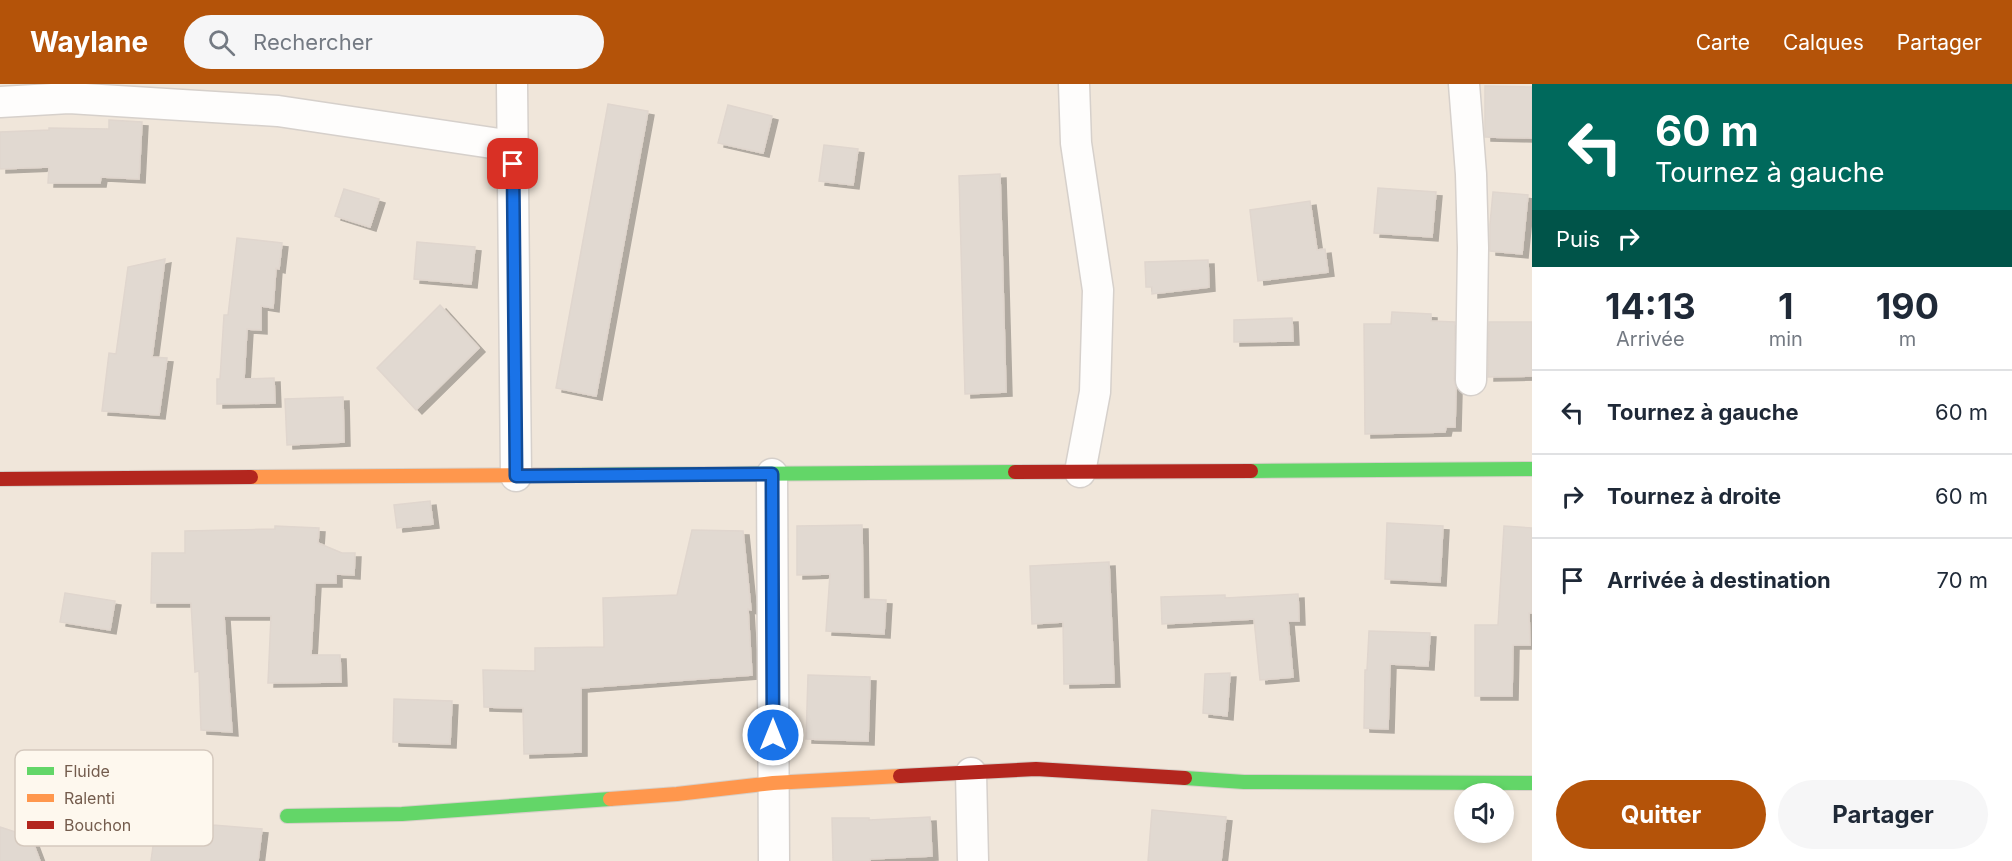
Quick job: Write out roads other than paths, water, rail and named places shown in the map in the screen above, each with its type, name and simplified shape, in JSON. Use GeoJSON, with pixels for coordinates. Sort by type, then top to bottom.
{"type":"FeatureCollection","features":[{"type":"Feature","properties":{"kind":"street"},"geometry":{"type":"LineString","coordinates":[[512,84],[516,476]]}},
{"type":"Feature","properties":{"kind":"street"},"geometry":{"type":"LineString","coordinates":[[1074,84],[1076,143],[1098,290],[1095,392],[1080,472]]}},
{"type":"Feature","properties":{"kind":"street"},"geometry":{"type":"LineString","coordinates":[[1464,84],[1473,248],[1471,380]]}},
{"type":"Feature","properties":{"kind":"street"},"geometry":{"type":"LineString","coordinates":[[0,102],[69,98],[278,111],[512,146]]}},
{"type":"Feature","properties":{"kind":"street"},"geometry":{"type":"LineString","coordinates":[[0,479],[1532,470]]}},
{"type":"Feature","properties":{"kind":"street"},"geometry":{"type":"LineString","coordinates":[[772,474],[774,861]]}},
{"type":"Feature","properties":{"kind":"street"},"geometry":{"type":"LineString","coordinates":[[287,816],[402,814],[677,794],[773,783],[1036,769],[1244,782],[1532,783]]}},
{"type":"Feature","properties":{"kind":"street"},"geometry":{"type":"LineString","coordinates":[[971,773],[973,861]]}}]}
